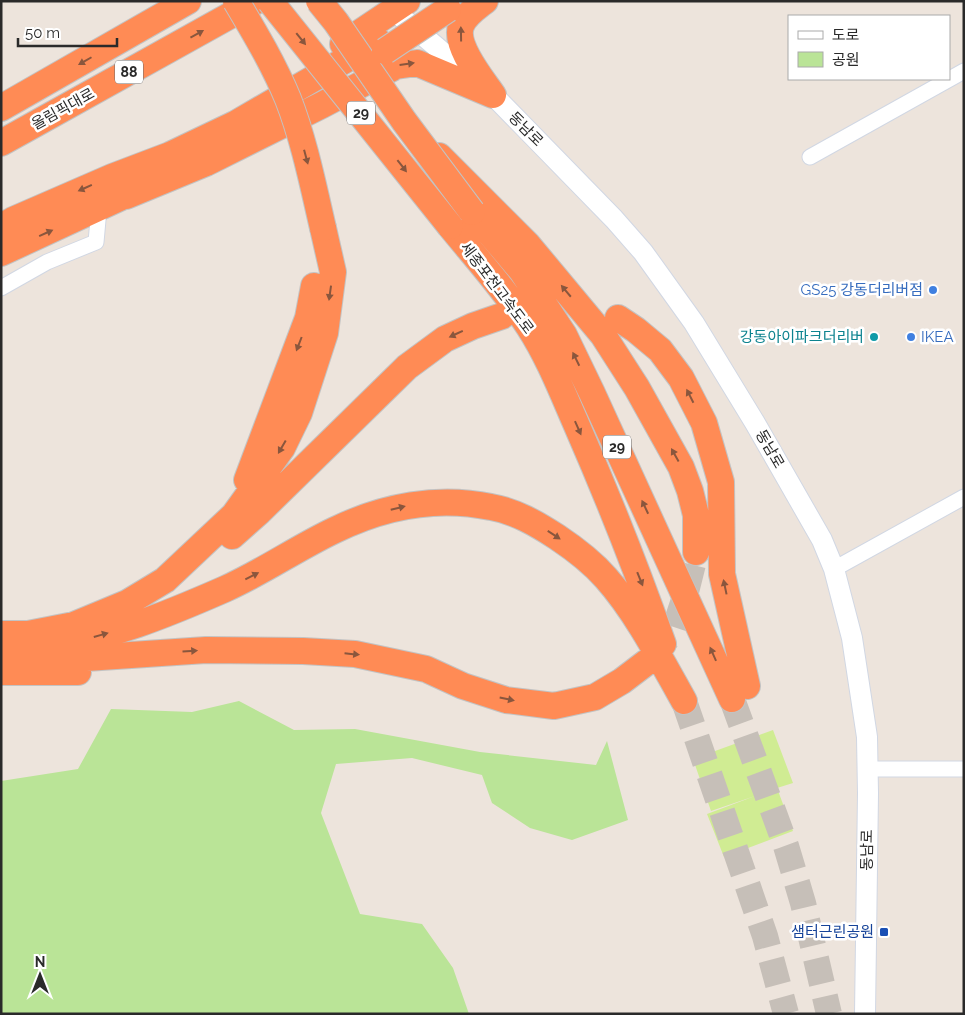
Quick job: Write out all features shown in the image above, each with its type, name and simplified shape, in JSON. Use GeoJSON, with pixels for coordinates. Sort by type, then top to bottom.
{"type":"FeatureCollection","features":[{"type":"Feature","properties":{"kind":"highway","name":"올림픽대로"},"geometry":{"type":"LineString","coordinates":[[1,108],[188,1]]}},
{"type":"Feature","properties":{"kind":"highway"},"geometry":{"type":"LineString","coordinates":[[165,580],[234,515],[282,448],[299,413],[325,332],[334,272],[306,157],[288,99],[265,49],[236,1]]}},
{"type":"Feature","properties":{"kind":"highway","name":"올림픽대로"},"geometry":{"type":"LineString","coordinates":[[1,143],[256,1]]}},
{"type":"Feature","properties":{"kind":"highway","name":"세종포천고속도로"},"geometry":{"type":"LineString","coordinates":[[1,654],[46,648],[93,637],[169,613],[228,588],[335,530],[374,514],[411,504],[446,502],[492,507],[521,517],[574,548],[606,578],[624,601],[649,639],[684,701],[644,590],[590,455],[548,360],[529,327],[502,288],[270,1]]}},
{"type":"Feature","properties":{"kind":"highway","name":"세종포천고속도로"},"geometry":{"type":"LineString","coordinates":[[319,1],[336,22],[404,120],[480,208],[564,335],[740,692],[722,574],[721,482],[704,423],[681,378],[660,350],[618,318]]}},
{"type":"Feature","properties":{"kind":"highway"},"geometry":{"type":"LineString","coordinates":[[485,1],[466,17],[460,27],[460,37],[462,47],[493,96]]}},
{"type":"Feature","properties":{"kind":"highway"},"geometry":{"type":"LineString","coordinates":[[119,186],[170,155],[234,124],[381,46],[450,4]]}},
{"type":"Feature","properties":{"kind":"highway"},"geometry":{"type":"LineString","coordinates":[[1,253],[98,209],[119,186],[202,125],[295,78],[400,6]]}},
{"type":"Feature","properties":{"kind":"highway"},"geometry":{"type":"LineString","coordinates":[[1,227],[13,220],[119,186],[206,163],[396,66],[417,63],[493,96]]}},
{"type":"Feature","properties":{"kind":"highway"},"geometry":{"type":"LineString","coordinates":[[480,208],[528,245],[603,335],[637,388],[681,467],[690,491],[696,515],[696,552]]}},
{"type":"Feature","properties":{"kind":"highway"},"geometry":{"type":"LineString","coordinates":[[1,634],[28,634],[74,625],[127,603],[221,546],[407,367],[445,339],[473,326],[502,316]]}},
{"type":"Feature","properties":{"kind":"highway"},"geometry":{"type":"LineString","coordinates":[[1,654],[86,658],[206,650],[355,654],[426,669],[463,686],[506,700],[554,706],[594,697],[622,681],[647,662]]}},
{"type":"Feature","properties":{"kind":"highway"},"geometry":{"type":"LineString","coordinates":[[1,672],[138,671],[265,666],[320,652]]}},
{"type":"Feature","properties":{"kind":"main road","name":"동남로"},"geometry":{"type":"LineString","coordinates":[[400,6],[493,96],[614,219],[643,252],[694,323],[760,432],[809,516],[834,569],[852,638],[867,737],[864,1014]]}},
{"type":"Feature","properties":{"kind":"street"},"geometry":{"type":"LineString","coordinates":[[950,79],[964,71]]}},
{"type":"Feature","properties":{"kind":"street"},"geometry":{"type":"LineString","coordinates":[[810,158],[948,80]]}},
{"type":"Feature","properties":{"kind":"street"},"geometry":{"type":"LineString","coordinates":[[1,288],[47,262],[96,242],[98,209]]}},
{"type":"Feature","properties":{"kind":"street"},"geometry":{"type":"LineString","coordinates":[[834,569],[964,497]]}},
{"type":"Feature","properties":{"kind":"street"},"geometry":{"type":"LineString","coordinates":[[868,769],[964,769]]}},
{"type":"Feature","properties":{"kind":"green space"},"geometry":{"type":"Polygon","coordinates":[[[239,701],[294,730],[355,729],[480,752],[596,765],[607,741],[628,820],[572,840],[530,828],[492,803],[482,775],[412,758],[336,764],[321,813],[360,914],[422,924],[453,968],[469,1014],[1,1014],[1,781],[78,769],[111,709],[192,712],[239,701]]]}},
{"type":"Feature","properties":{"kind":"green space"},"geometry":{"type":"Polygon","coordinates":[[[773,730],[793,783],[777,788],[793,831],[724,857],[707,814],[755,796],[711,811],[693,759],[773,730]]]}},
{"type":"Feature","properties":{"kind":"tunnel"},"geometry":{"type":"LineString","coordinates":[[651,658],[674,630],[696,552]]}},
{"type":"Feature","properties":{"kind":"tunnel"},"geometry":{"type":"LineString","coordinates":[[732,699],[786,846],[803,903],[829,1014]]}},
{"type":"Feature","properties":{"kind":"tunnel"},"geometry":{"type":"LineString","coordinates":[[684,701],[765,936],[786,1014]]}},
{"type":"Feature","properties":{"kind":"place","name":"GS25 강동더리버점"},"geometry":{"type":"Point","coordinates":[933,290]}},
{"type":"Feature","properties":{"kind":"place","name":"강동아이파크더리버"},"geometry":{"type":"Point","coordinates":[874,337]}},
{"type":"Feature","properties":{"kind":"place","name":"IKEA"},"geometry":{"type":"Point","coordinates":[911,337]}},
{"type":"Feature","properties":{"kind":"place","name":"샘터근린공원"},"geometry":{"type":"Point","coordinates":[884,932]}}]}
